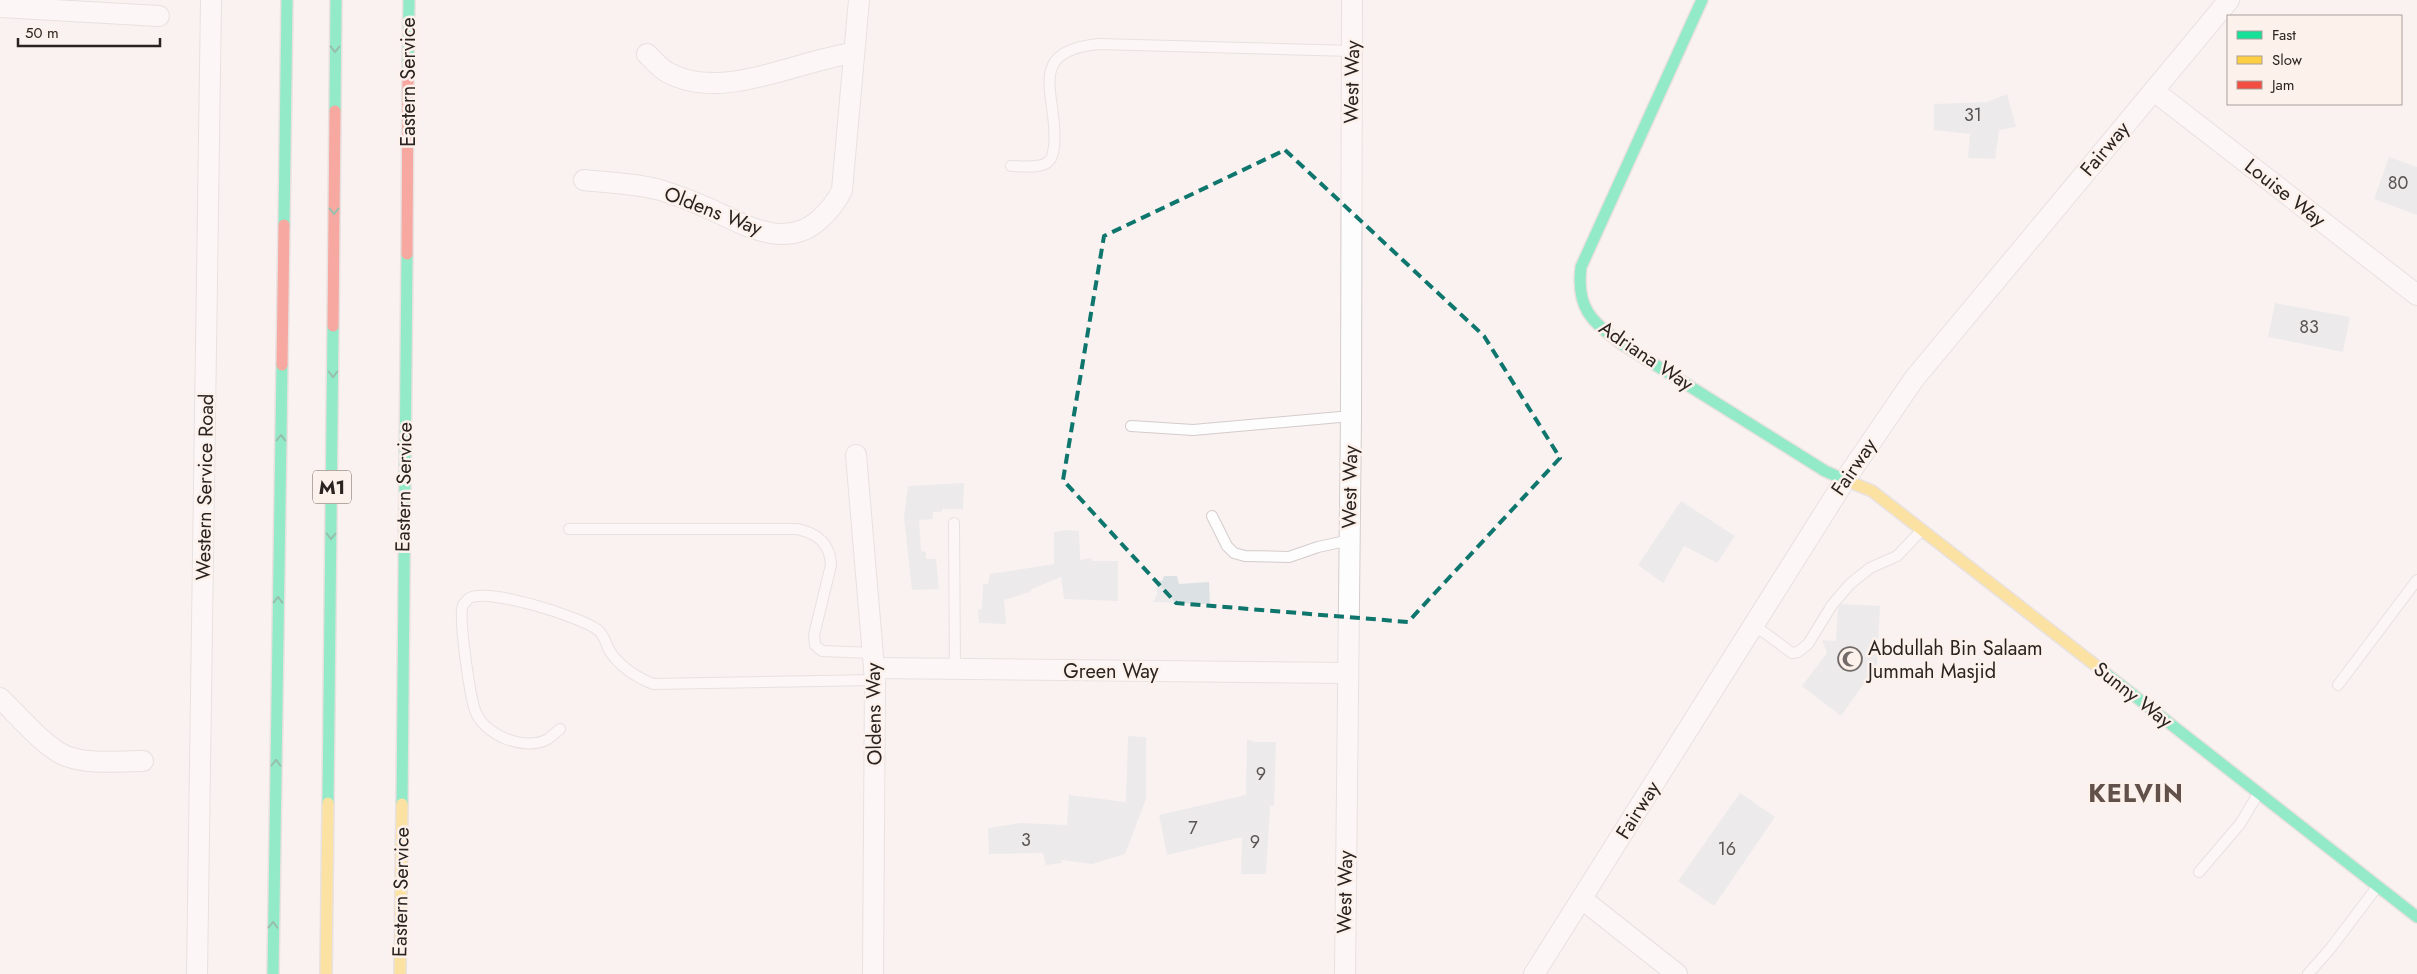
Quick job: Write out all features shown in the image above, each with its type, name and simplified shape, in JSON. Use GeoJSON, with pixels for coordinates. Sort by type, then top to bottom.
{"type":"FeatureCollection","features":[{"type":"Feature","properties":{"kind":"main road"},"geometry":{"type":"LineString","coordinates":[[272,974],[287,0]]}},
{"type":"Feature","properties":{"kind":"main road","name":"M1"},"geometry":{"type":"LineString","coordinates":[[326,974],[336,0]]}},
{"type":"Feature","properties":{"kind":"main road","name":"Eastern Service"},"geometry":{"type":"LineString","coordinates":[[400,974],[409,0]]}},
{"type":"Feature","properties":{"kind":"main road","name":"Adriana Way"},"geometry":{"type":"LineString","coordinates":[[1702,0],[1581,267],[1577,286],[1582,304],[1588,316],[1600,328],[1622,344],[1825,471],[1846,480]]}},
{"type":"Feature","properties":{"kind":"main road","name":"Sunny Way"},"geometry":{"type":"LineString","coordinates":[[1846,480],[1872,491],[1923,530],[2417,917]]}},
{"type":"Feature","properties":{"kind":"street","name":"Western Service Road"},"geometry":{"type":"LineString","coordinates":[[197,974],[211,0]]}},
{"type":"Feature","properties":{"kind":"street","name":"Oldens Way"},"geometry":{"type":"LineString","coordinates":[[584,180],[659,190],[709,208],[746,226],[779,235],[802,232],[827,213],[837,202],[842,190],[859,0]]}},
{"type":"Feature","properties":{"kind":"street","name":"West Way"},"geometry":{"type":"LineString","coordinates":[[1345,974],[1351,416],[1352,0]]}},
{"type":"Feature","properties":{"kind":"street","name":"Fairway"},"geometry":{"type":"LineString","coordinates":[[1534,974],[1846,480],[1914,379],[2229,0]]}},
{"type":"Feature","properties":{"kind":"street"},"geometry":{"type":"LineString","coordinates":[[0,7],[159,16]]}},
{"type":"Feature","properties":{"kind":"street"},"geometry":{"type":"LineString","coordinates":[[647,54],[666,72],[687,81],[715,84],[743,80],[824,58],[854,52]]}},
{"type":"Feature","properties":{"kind":"street","name":"Louise Way"},"geometry":{"type":"LineString","coordinates":[[2154,91],[2417,295]]}},
{"type":"Feature","properties":{"kind":"street","name":"Oldens Way"},"geometry":{"type":"LineString","coordinates":[[856,455],[874,667],[873,974]]}},
{"type":"Feature","properties":{"kind":"street","name":"Green Way"},"geometry":{"type":"LineString","coordinates":[[874,667],[1348,673]]}},
{"type":"Feature","properties":{"kind":"street"},"geometry":{"type":"LineString","coordinates":[[0,698],[50,746],[67,757],[96,762],[143,761]]}},
{"type":"Feature","properties":{"kind":"street"},"geometry":{"type":"LineString","coordinates":[[1582,899],[1677,974]]}},
{"type":"Feature","properties":{"kind":"lane"},"geometry":{"type":"LineString","coordinates":[[1011,166],[1042,165],[1049,162],[1053,154],[1055,139],[1048,82],[1052,66],[1064,53],[1077,46],[1099,44],[1352,51]]}},
{"type":"Feature","properties":{"kind":"lane"},"geometry":{"type":"LineString","coordinates":[[1131,426],[1193,430],[1351,416]]}},
{"type":"Feature","properties":{"kind":"lane"},"geometry":{"type":"LineString","coordinates":[[1212,516],[1227,546],[1234,554],[1245,556],[1289,557],[1318,547],[1350,540]]}},
{"type":"Feature","properties":{"kind":"lane"},"geometry":{"type":"LineString","coordinates":[[954,524],[955,669]]}},
{"type":"Feature","properties":{"kind":"lane"},"geometry":{"type":"LineString","coordinates":[[570,530],[668,528],[797,529],[809,531],[822,540],[830,557],[831,565],[814,635],[815,645],[822,651],[874,667]]}},
{"type":"Feature","properties":{"kind":"lane"},"geometry":{"type":"LineString","coordinates":[[1754,625],[1792,653],[1798,652],[1808,644],[1832,605],[1850,584],[1870,568],[1897,556],[1923,530]]}},
{"type":"Feature","properties":{"kind":"lane"},"geometry":{"type":"LineString","coordinates":[[2338,685],[2417,580]]}},
{"type":"Feature","properties":{"kind":"lane"},"geometry":{"type":"LineString","coordinates":[[560,729],[546,740],[524,743],[503,739],[485,726],[475,711],[468,675],[462,616],[463,605],[467,600],[473,596],[496,597],[585,622],[599,631],[622,666],[653,684],[874,667]]}},
{"type":"Feature","properties":{"kind":"lane"},"geometry":{"type":"LineString","coordinates":[[2199,872],[2240,824],[2259,793]]}},
{"type":"Feature","properties":{"kind":"lane"},"geometry":{"type":"LineString","coordinates":[[2308,974],[2377,886]]}},
{"type":"Feature","properties":{"kind":"highlighted area"},"geometry":{"type":"Polygon","coordinates":[[[1285,150],[1484,336],[1560,458],[1408,622],[1176,603],[1063,480],[1104,236],[1285,150]]]}},
{"type":"Feature","properties":{"kind":"building"},"geometry":{"type":"Polygon","coordinates":[[[2007,94],[2016,127],[1999,130],[1995,159],[1968,158],[1970,134],[1934,130],[1934,104],[1987,102],[2007,94]]]}},
{"type":"Feature","properties":{"kind":"building"},"geometry":{"type":"Polygon","coordinates":[[[2389,157],[2417,167],[2417,215],[2374,199],[2389,157]]]}},
{"type":"Feature","properties":{"kind":"building"},"geometry":{"type":"Polygon","coordinates":[[[2275,303],[2350,317],[2343,352],[2268,337],[2275,303]]]}},
{"type":"Feature","properties":{"kind":"building"},"geometry":{"type":"Polygon","coordinates":[[[964,483],[963,509],[942,509],[942,512],[933,512],[933,519],[919,520],[921,551],[926,552],[926,559],[936,559],[939,589],[912,590],[904,517],[908,486],[964,483]]]}},
{"type":"Feature","properties":{"kind":"building"},"geometry":{"type":"Polygon","coordinates":[[[1681,501],[1735,536],[1717,563],[1684,546],[1663,583],[1638,565],[1681,501]]]}},
{"type":"Feature","properties":{"kind":"building"},"geometry":{"type":"Polygon","coordinates":[[[1066,530],[1079,531],[1080,560],[1091,558],[1092,561],[1118,561],[1118,601],[1064,599],[1061,577],[1032,589],[1030,592],[1004,600],[1006,624],[979,623],[978,610],[982,609],[983,584],[988,584],[990,574],[1054,564],[1054,532],[1066,530]]]}},
{"type":"Feature","properties":{"kind":"building"},"geometry":{"type":"Polygon","coordinates":[[[1164,576],[1177,576],[1179,584],[1209,582],[1210,604],[1153,602],[1157,594],[1156,581],[1162,581],[1164,576]]]}},
{"type":"Feature","properties":{"kind":"building","name":"Abdullah Bin Salaam Jummah Masjid"},"geometry":{"type":"Polygon","coordinates":[[[1841,604],[1880,606],[1877,665],[1841,716],[1802,686],[1827,653],[1822,640],[1836,641],[1838,609],[1841,604]]]}},
{"type":"Feature","properties":{"kind":"building"},"geometry":{"type":"Polygon","coordinates":[[[1128,736],[1146,737],[1146,799],[1125,854],[1092,864],[1062,860],[1062,863],[1046,865],[1043,853],[989,854],[988,828],[1021,823],[1067,825],[1069,795],[1126,802],[1128,736]]]}},
{"type":"Feature","properties":{"kind":"building"},"geometry":{"type":"Polygon","coordinates":[[[1247,739],[1255,742],[1276,742],[1274,806],[1270,806],[1266,874],[1241,874],[1242,837],[1167,855],[1159,815],[1246,795],[1247,739]]]}},
{"type":"Feature","properties":{"kind":"building"},"geometry":{"type":"Polygon","coordinates":[[[1740,793],[1775,817],[1714,906],[1678,881],[1740,793]]]}},
{"type":"Feature","properties":{"kind":"traffic: fast"},"geometry":{"type":"LineString","coordinates":[[284,225],[287,0]]}},
{"type":"Feature","properties":{"kind":"traffic: fast"},"geometry":{"type":"LineString","coordinates":[[335,111],[336,0]]}},
{"type":"Feature","properties":{"kind":"traffic: fast"},"geometry":{"type":"LineString","coordinates":[[408,73],[409,0]]}},
{"type":"Feature","properties":{"kind":"traffic: fast"},"geometry":{"type":"LineString","coordinates":[[1702,0],[1581,267],[1580,281],[1584,303],[1594,320],[1622,344],[1825,471],[1850,482]]}},
{"type":"Feature","properties":{"kind":"traffic: fast"},"geometry":{"type":"LineString","coordinates":[[402,804],[407,254]]}},
{"type":"Feature","properties":{"kind":"traffic: fast"},"geometry":{"type":"LineString","coordinates":[[328,803],[333,326]]}},
{"type":"Feature","properties":{"kind":"traffic: fast"},"geometry":{"type":"LineString","coordinates":[[273,974],[282,365]]}},
{"type":"Feature","properties":{"kind":"traffic: fast"},"geometry":{"type":"LineString","coordinates":[[2099,668],[2417,917]]}},
{"type":"Feature","properties":{"kind":"traffic: slow"},"geometry":{"type":"LineString","coordinates":[[1850,482],[1872,491],[2099,668]]}},
{"type":"Feature","properties":{"kind":"traffic: slow"},"geometry":{"type":"LineString","coordinates":[[326,974],[328,803]]}},
{"type":"Feature","properties":{"kind":"traffic: slow"},"geometry":{"type":"LineString","coordinates":[[400,974],[402,804]]}},
{"type":"Feature","properties":{"kind":"traffic: jam"},"geometry":{"type":"LineString","coordinates":[[407,254],[408,73]]}},
{"type":"Feature","properties":{"kind":"traffic: jam"},"geometry":{"type":"LineString","coordinates":[[333,326],[335,111]]}},
{"type":"Feature","properties":{"kind":"traffic: jam"},"geometry":{"type":"LineString","coordinates":[[282,365],[284,225]]}},
{"type":"Feature","properties":{"kind":"place","name":"Abdullah Bin Salaam Jummah Masjid"},"geometry":{"type":"Point","coordinates":[1850,659]}},
{"type":"Feature","properties":{"kind":"district","name":"KELVIN"},"geometry":{"type":"Point","coordinates":[2136,793]}}]}
